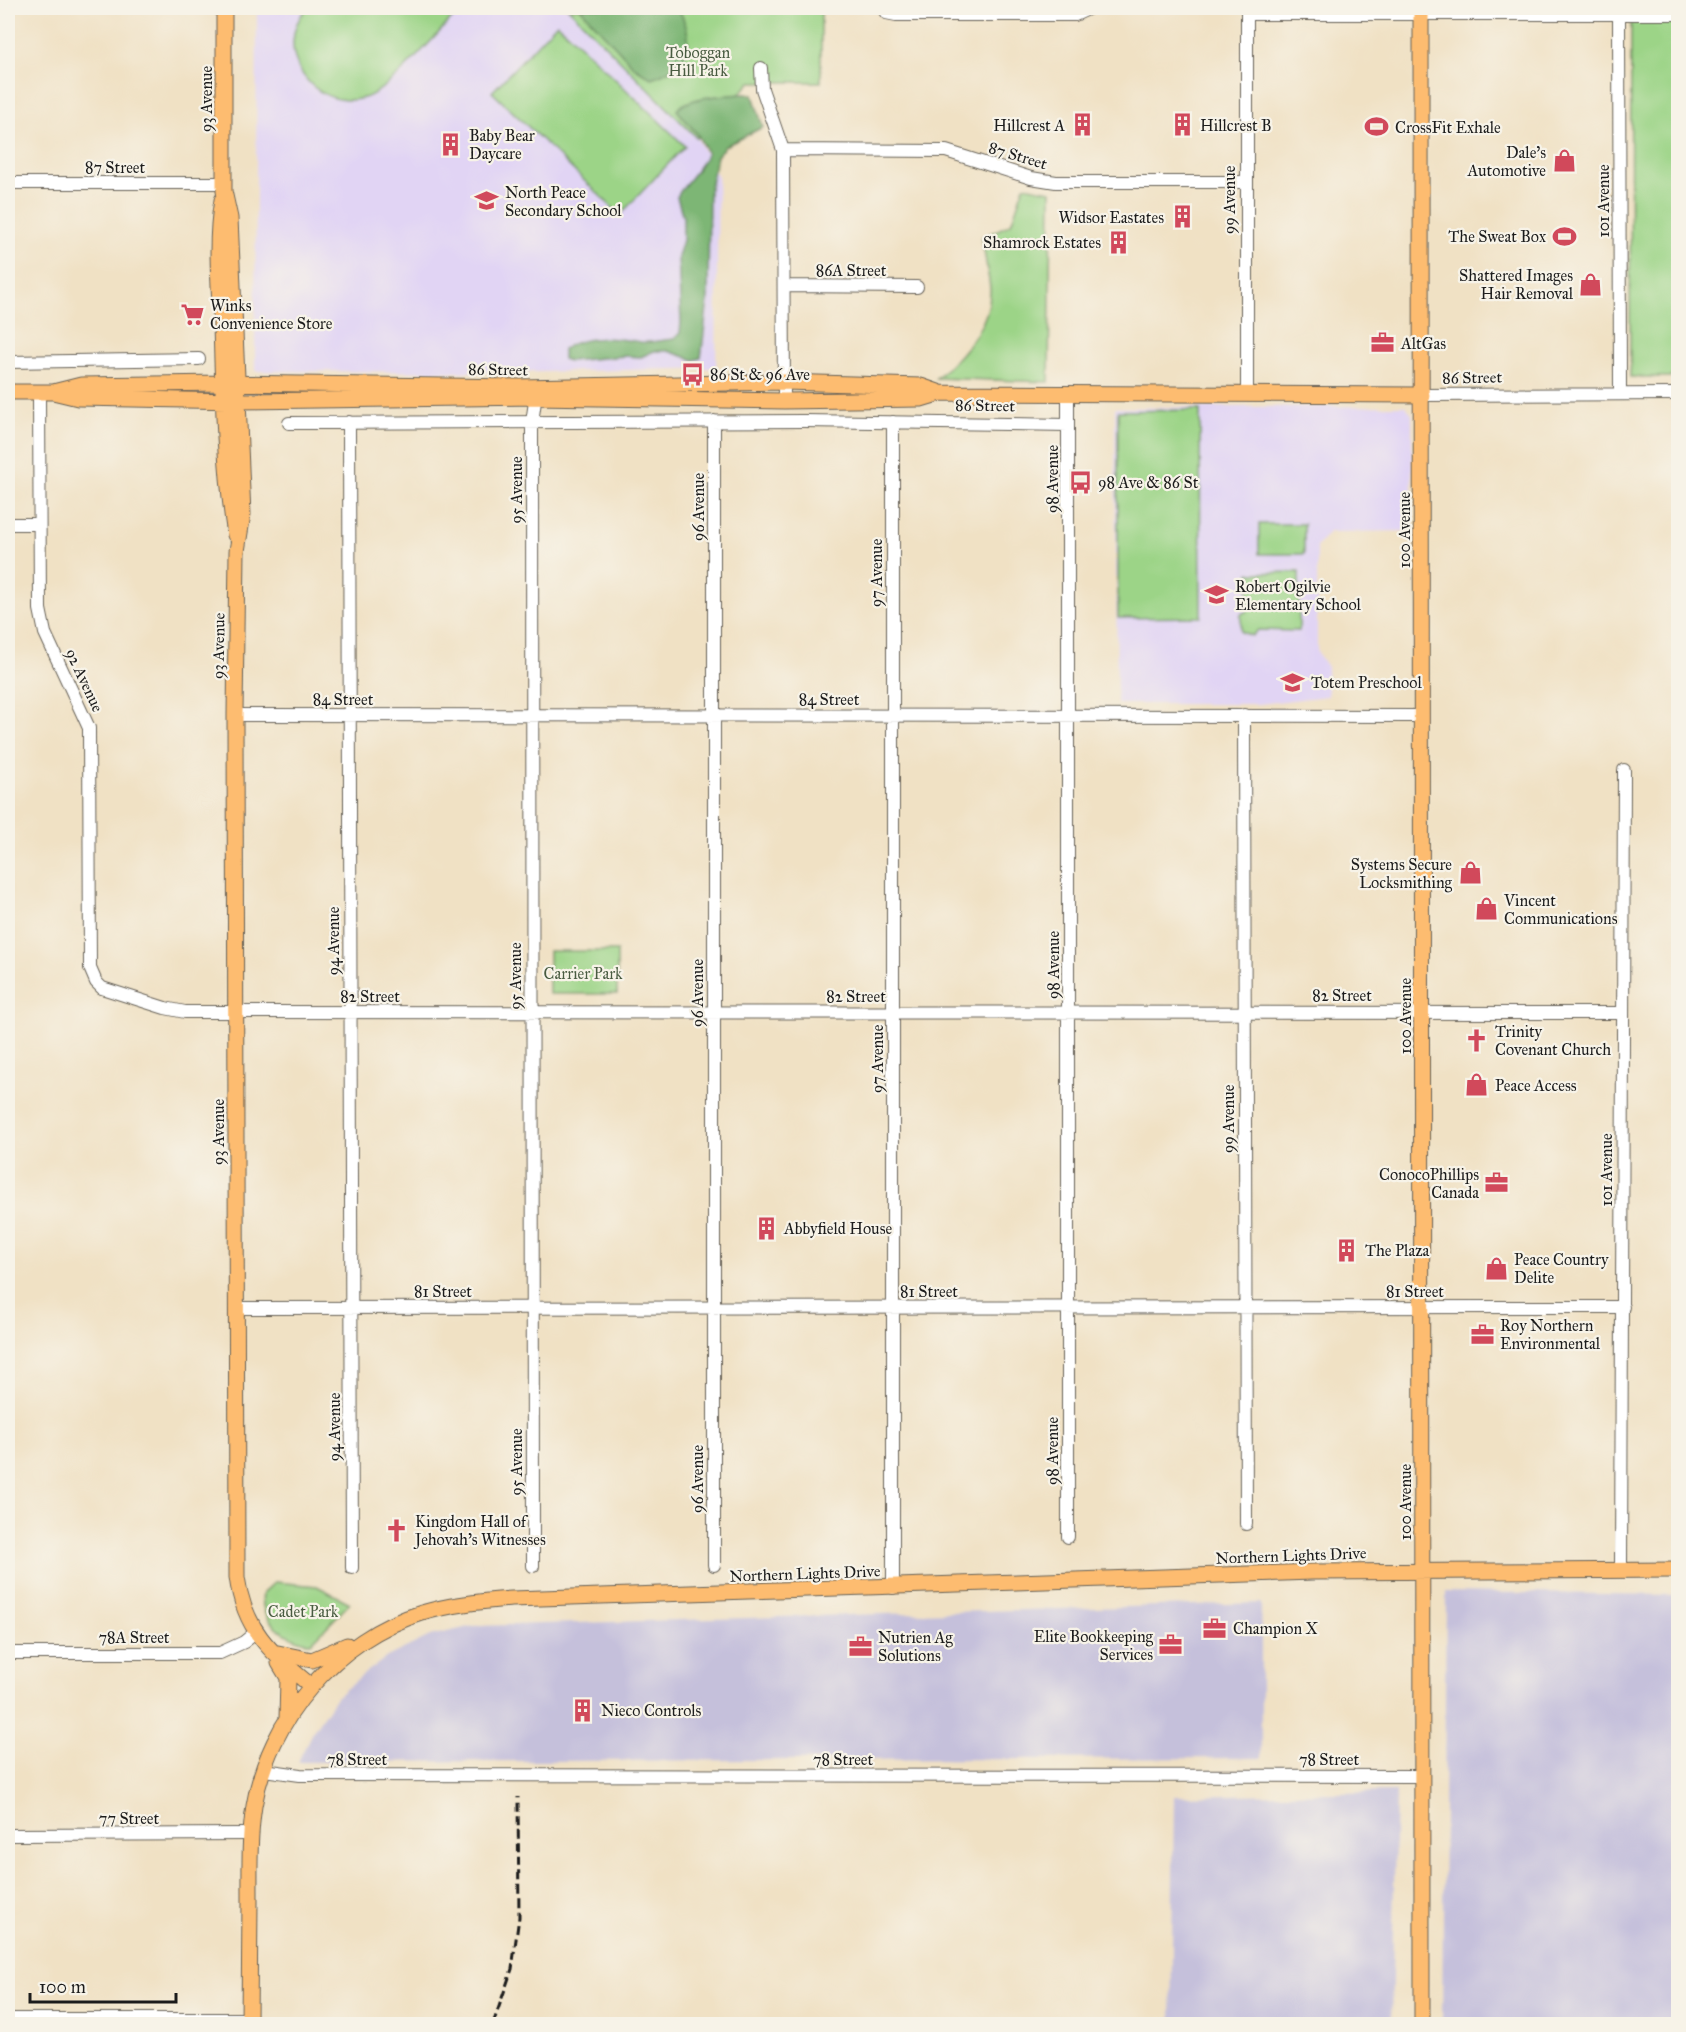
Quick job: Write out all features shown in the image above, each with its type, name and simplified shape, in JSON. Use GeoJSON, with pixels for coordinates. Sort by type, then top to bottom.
{"type":"FeatureCollection","features":[{"type":"Feature","properties":{"kind":"main road","name":"93 Avenue"},"geometry":{"type":"LineString","coordinates":[[224,8],[224,187],[219,218],[222,383],[225,453],[237,551],[235,715],[237,1578],[242,1605],[255,1632],[270,1651],[310,1686]]}},
{"type":"Feature","properties":{"kind":"main road","name":"100 Avenue"},"geometry":{"type":"LineString","coordinates":[[1421,11],[1422,2025]]}},
{"type":"Feature","properties":{"kind":"main road","name":"93 Avenue"},"geometry":{"type":"LineString","coordinates":[[224,187],[230,218],[239,384],[243,514],[237,551]]}},
{"type":"Feature","properties":{"kind":"main road","name":"86 Street"},"geometry":{"type":"LineString","coordinates":[[46,392],[78,398],[239,401],[784,382],[921,386],[941,393]]}},
{"type":"Feature","properties":{"kind":"main road","name":"86 Street"},"geometry":{"type":"LineString","coordinates":[[8,392],[46,392],[81,386],[222,383],[784,401],[921,399],[941,393],[1422,394]]}},
{"type":"Feature","properties":{"kind":"main road","name":"Northern Lights Drive"},"geometry":{"type":"LineString","coordinates":[[249,2022],[250,1834],[256,1796],[264,1770],[287,1719],[310,1686],[336,1661],[378,1632],[420,1613],[479,1601],[1312,1572],[1678,1570]]}},
{"type":"Feature","properties":{"kind":"main road"},"geometry":{"type":"LineString","coordinates":[[270,1651],[312,1660],[378,1632]]}},
{"type":"Feature","properties":{"kind":"main road"},"geometry":{"type":"LineString","coordinates":[[270,1651],[288,1677],[287,1719]]}},
{"type":"Feature","properties":{"kind":"street"},"geometry":{"type":"LineString","coordinates":[[885,10],[896,15],[1075,15],[1090,8]]}},
{"type":"Feature","properties":{"kind":"street"},"geometry":{"type":"LineString","coordinates":[[1246,11],[1618,11],[1678,14]]}},
{"type":"Feature","properties":{"kind":"street","name":"99 Avenue"},"geometry":{"type":"LineString","coordinates":[[1246,11],[1247,393]]}},
{"type":"Feature","properties":{"kind":"street","name":"101 Avenue"},"geometry":{"type":"LineString","coordinates":[[1618,11],[1620,394]]}},
{"type":"Feature","properties":{"kind":"street"},"geometry":{"type":"LineString","coordinates":[[762,68],[762,89],[783,150],[784,401]]}},
{"type":"Feature","properties":{"kind":"street","name":"87 Street"},"geometry":{"type":"LineString","coordinates":[[783,150],[946,151],[1031,178],[1056,182],[1246,182]]}},
{"type":"Feature","properties":{"kind":"street","name":"87 Street"},"geometry":{"type":"LineString","coordinates":[[8,183],[224,187]]}},
{"type":"Feature","properties":{"kind":"street","name":"86A Street"},"geometry":{"type":"LineString","coordinates":[[784,286],[917,287]]}},
{"type":"Feature","properties":{"kind":"street"},"geometry":{"type":"LineString","coordinates":[[8,362],[199,359]]}},
{"type":"Feature","properties":{"kind":"street","name":"92 Avenue"},"geometry":{"type":"LineString","coordinates":[[46,392],[39,524],[42,622],[89,728],[90,958],[91,975],[96,982]]}},
{"type":"Feature","properties":{"kind":"street","name":"95 Avenue"},"geometry":{"type":"LineString","coordinates":[[533,1566],[532,422],[536,392]]}},
{"type":"Feature","properties":{"kind":"street","name":"98 Avenue"},"geometry":{"type":"LineString","coordinates":[[1068,394],[1068,1537]]}},
{"type":"Feature","properties":{"kind":"street","name":"86 Street"},"geometry":{"type":"LineString","coordinates":[[1422,394],[1678,394]]}},
{"type":"Feature","properties":{"kind":"street","name":"86 Street"},"geometry":{"type":"LineString","coordinates":[[289,423],[714,421],[1068,425]]}},
{"type":"Feature","properties":{"kind":"street","name":"96 Avenue"},"geometry":{"type":"LineString","coordinates":[[714,421],[714,1565]]}},
{"type":"Feature","properties":{"kind":"street","name":"94 Avenue"},"geometry":{"type":"LineString","coordinates":[[350,422],[352,1568]]}},
{"type":"Feature","properties":{"kind":"street","name":"97 Avenue"},"geometry":{"type":"LineString","coordinates":[[893,422],[893,1588]]}},
{"type":"Feature","properties":{"kind":"street"},"geometry":{"type":"LineString","coordinates":[[8,524],[39,524]]}},
{"type":"Feature","properties":{"kind":"street","name":"84 Street"},"geometry":{"type":"LineString","coordinates":[[235,715],[1422,716]]}},
{"type":"Feature","properties":{"kind":"street","name":"99 Avenue"},"geometry":{"type":"LineString","coordinates":[[1244,715],[1246,1524]]}},
{"type":"Feature","properties":{"kind":"street","name":"101 Avenue"},"geometry":{"type":"LineString","coordinates":[[1621,1570],[1623,1307],[1621,1013],[1624,770]]}},
{"type":"Feature","properties":{"kind":"street","name":"82 Street"},"geometry":{"type":"LineString","coordinates":[[96,982],[102,988],[175,1011],[1621,1013]]}},
{"type":"Feature","properties":{"kind":"street","name":"81 Street"},"geometry":{"type":"LineString","coordinates":[[236,1308],[1623,1307]]}},
{"type":"Feature","properties":{"kind":"street","name":"78A Street"},"geometry":{"type":"LineString","coordinates":[[8,1653],[220,1653],[244,1642],[255,1632]]}},
{"type":"Feature","properties":{"kind":"street","name":"78 Street"},"geometry":{"type":"LineString","coordinates":[[264,1770],[300,1775],[1422,1776]]}},
{"type":"Feature","properties":{"kind":"street","name":"77 Street"},"geometry":{"type":"LineString","coordinates":[[8,1835],[250,1834]]}},
{"type":"Feature","properties":{"kind":"street"},"geometry":{"type":"LineString","coordinates":[[8,2019],[249,2022]]}},
{"type":"Feature","properties":{"kind":"shaded area","name":"North Peace Secondary School"},"geometry":{"type":"Polygon","coordinates":[[[257,8],[568,8],[697,138],[718,177],[716,368],[538,372],[255,371],[257,8]]]}},
{"type":"Feature","properties":{"kind":"shaded area","name":"Robert Ogilvie Elementary School"},"geometry":{"type":"Polygon","coordinates":[[[1406,406],[1412,415],[1412,531],[1329,532],[1317,546],[1317,652],[1327,667],[1328,696],[1259,704],[1117,704],[1115,408],[1406,406]]]}},
{"type":"Feature","properties":{"kind":"shaded area"},"geometry":{"type":"Polygon","coordinates":[[[1446,1592],[1678,1595],[1678,2024],[1442,2024],[1446,1592]]]}},
{"type":"Feature","properties":{"kind":"shaded area"},"geometry":{"type":"Polygon","coordinates":[[[1261,1603],[1261,1758],[298,1762],[311,1734],[336,1697],[360,1677],[387,1657],[430,1636],[473,1626],[1261,1603]]]}},
{"type":"Feature","properties":{"kind":"shaded area"},"geometry":{"type":"Polygon","coordinates":[[[1396,1792],[1391,2024],[1171,2024],[1174,1796],[1396,1792]]]}},
{"type":"Feature","properties":{"kind":"green space"},"geometry":{"type":"Polygon","coordinates":[[[307,8],[462,8],[387,84],[364,98],[345,100],[328,96],[313,86],[302,74],[295,58],[293,41],[297,24],[307,8]]]}},
{"type":"Feature","properties":{"kind":"green space","name":"Toboggan Hill Park"},"geometry":{"type":"Polygon","coordinates":[[[568,8],[821,8],[821,82],[751,82],[697,138],[568,8]]]}},
{"type":"Feature","properties":{"kind":"green space"},"geometry":{"type":"Polygon","coordinates":[[[580,8],[678,8],[684,20],[688,42],[682,60],[664,73],[651,78],[634,67],[580,8]]]}},
{"type":"Feature","properties":{"kind":"green space"},"geometry":{"type":"Polygon","coordinates":[[[1631,16],[1678,16],[1678,377],[1630,377],[1631,16]]]}},
{"type":"Feature","properties":{"kind":"green space"},"geometry":{"type":"Polygon","coordinates":[[[557,23],[685,146],[620,215],[492,92],[557,23]]]}},
{"type":"Feature","properties":{"kind":"green space"},"geometry":{"type":"Polygon","coordinates":[[[753,95],[763,127],[725,146],[717,156],[709,192],[708,299],[701,358],[694,360],[668,351],[654,351],[641,357],[625,356],[569,361],[563,359],[563,349],[581,341],[601,338],[653,342],[674,339],[680,333],[678,257],[683,240],[683,217],[677,197],[701,165],[707,153],[697,134],[677,110],[682,105],[699,99],[753,95]]]}},
{"type":"Feature","properties":{"kind":"green space"},"geometry":{"type":"Polygon","coordinates":[[[1024,186],[1051,191],[1049,382],[936,378],[965,350],[986,314],[990,288],[982,237],[1011,224],[1024,186]]]}},
{"type":"Feature","properties":{"kind":"green space"},"geometry":{"type":"Polygon","coordinates":[[[1200,410],[1201,617],[1118,618],[1118,411],[1200,410]]]}},
{"type":"Feature","properties":{"kind":"green space"},"geometry":{"type":"Polygon","coordinates":[[[1259,524],[1304,524],[1304,554],[1259,554],[1259,524]]]}},
{"type":"Feature","properties":{"kind":"green space"},"geometry":{"type":"Polygon","coordinates":[[[1299,572],[1299,631],[1258,630],[1252,636],[1241,632],[1241,614],[1247,611],[1249,573],[1299,572]]]}},
{"type":"Feature","properties":{"kind":"green space","name":"Carrier Park"},"geometry":{"type":"Polygon","coordinates":[[[549,951],[617,951],[617,994],[549,994],[549,951]]]}},
{"type":"Feature","properties":{"kind":"green space","name":"Cadet Park"},"geometry":{"type":"Polygon","coordinates":[[[275,1582],[317,1586],[350,1603],[311,1643],[302,1641],[276,1627],[265,1612],[263,1593],[275,1582]]]}},
{"type":"Feature","properties":{"kind":"railway"},"geometry":{"type":"LineString","coordinates":[[493,2024],[512,1969],[519,1917],[518,1797]]}},
{"type":"Feature","properties":{"kind":"place","name":"Hillcrest A"},"geometry":{"type":"Point","coordinates":[1083,125]}},
{"type":"Feature","properties":{"kind":"place","name":"Hillcrest B"},"geometry":{"type":"Point","coordinates":[1182,125]}},
{"type":"Feature","properties":{"kind":"place","name":"CrossFit Exhale"},"geometry":{"type":"Point","coordinates":[1377,127]}},
{"type":"Feature","properties":{"kind":"place","name":"Baby Bear Daycare"},"geometry":{"type":"Point","coordinates":[451,144]}},
{"type":"Feature","properties":{"kind":"place","name":"Dale's Automotive"},"geometry":{"type":"Point","coordinates":[1564,161]}},
{"type":"Feature","properties":{"kind":"place","name":"North Peace Secondary School"},"geometry":{"type":"Point","coordinates":[487,201]}},
{"type":"Feature","properties":{"kind":"place","name":"Widsor Eastates"},"geometry":{"type":"Point","coordinates":[1182,217]}},
{"type":"Feature","properties":{"kind":"place","name":"The Sweat Box"},"geometry":{"type":"Point","coordinates":[1564,236]}},
{"type":"Feature","properties":{"kind":"place","name":"Shamrock Estates"},"geometry":{"type":"Point","coordinates":[1119,242]}},
{"type":"Feature","properties":{"kind":"place","name":"Shattered Images Hair Removal"},"geometry":{"type":"Point","coordinates":[1591,284]}},
{"type":"Feature","properties":{"kind":"place","name":"Winks Convenience Store"},"geometry":{"type":"Point","coordinates":[192,314]}},
{"type":"Feature","properties":{"kind":"place","name":"AltGas"},"geometry":{"type":"Point","coordinates":[1383,343]}},
{"type":"Feature","properties":{"kind":"place","name":"86 St & 96 Ave"},"geometry":{"type":"Point","coordinates":[692,374]}},
{"type":"Feature","properties":{"kind":"place","name":"98 Ave & 86 St"},"geometry":{"type":"Point","coordinates":[1080,482]}},
{"type":"Feature","properties":{"kind":"place","name":"Robert Ogilvie Elementary School"},"geometry":{"type":"Point","coordinates":[1217,595]}},
{"type":"Feature","properties":{"kind":"place","name":"Totem Preschool"},"geometry":{"type":"Point","coordinates":[1293,682]}},
{"type":"Feature","properties":{"kind":"place","name":"Systems Secure Locksmithing"},"geometry":{"type":"Point","coordinates":[1470,873]}},
{"type":"Feature","properties":{"kind":"place","name":"Vincent Communications"},"geometry":{"type":"Point","coordinates":[1486,909]}},
{"type":"Feature","properties":{"kind":"place","name":"Trinity Covenant Church"},"geometry":{"type":"Point","coordinates":[1477,1040]}},
{"type":"Feature","properties":{"kind":"place","name":"Peace Access"},"geometry":{"type":"Point","coordinates":[1477,1085]}},
{"type":"Feature","properties":{"kind":"place","name":"ConocoPhillips Canada"},"geometry":{"type":"Point","coordinates":[1497,1183]}},
{"type":"Feature","properties":{"kind":"place","name":"Abbyfield House"},"geometry":{"type":"Point","coordinates":[766,1228]}},
{"type":"Feature","properties":{"kind":"place","name":"The Plaza"},"geometry":{"type":"Point","coordinates":[1347,1250]}},
{"type":"Feature","properties":{"kind":"place","name":"Peace Country Delite"},"geometry":{"type":"Point","coordinates":[1496,1268]}},
{"type":"Feature","properties":{"kind":"place","name":"Roy Northern Environmental"},"geometry":{"type":"Point","coordinates":[1482,1334]}},
{"type":"Feature","properties":{"kind":"place","name":"Kingdom Hall of Jehovah's Witnesses"},"geometry":{"type":"Point","coordinates":[397,1530]}},
{"type":"Feature","properties":{"kind":"place","name":"Champion X"},"geometry":{"type":"Point","coordinates":[1215,1628]}},
{"type":"Feature","properties":{"kind":"place","name":"Elite Bookkeeping Services"},"geometry":{"type":"Point","coordinates":[1171,1645]}},
{"type":"Feature","properties":{"kind":"place","name":"Nutrien Ag Solutions"},"geometry":{"type":"Point","coordinates":[860,1646]}},
{"type":"Feature","properties":{"kind":"place","name":"Nieco Controls"},"geometry":{"type":"Point","coordinates":[583,1710]}}]}
